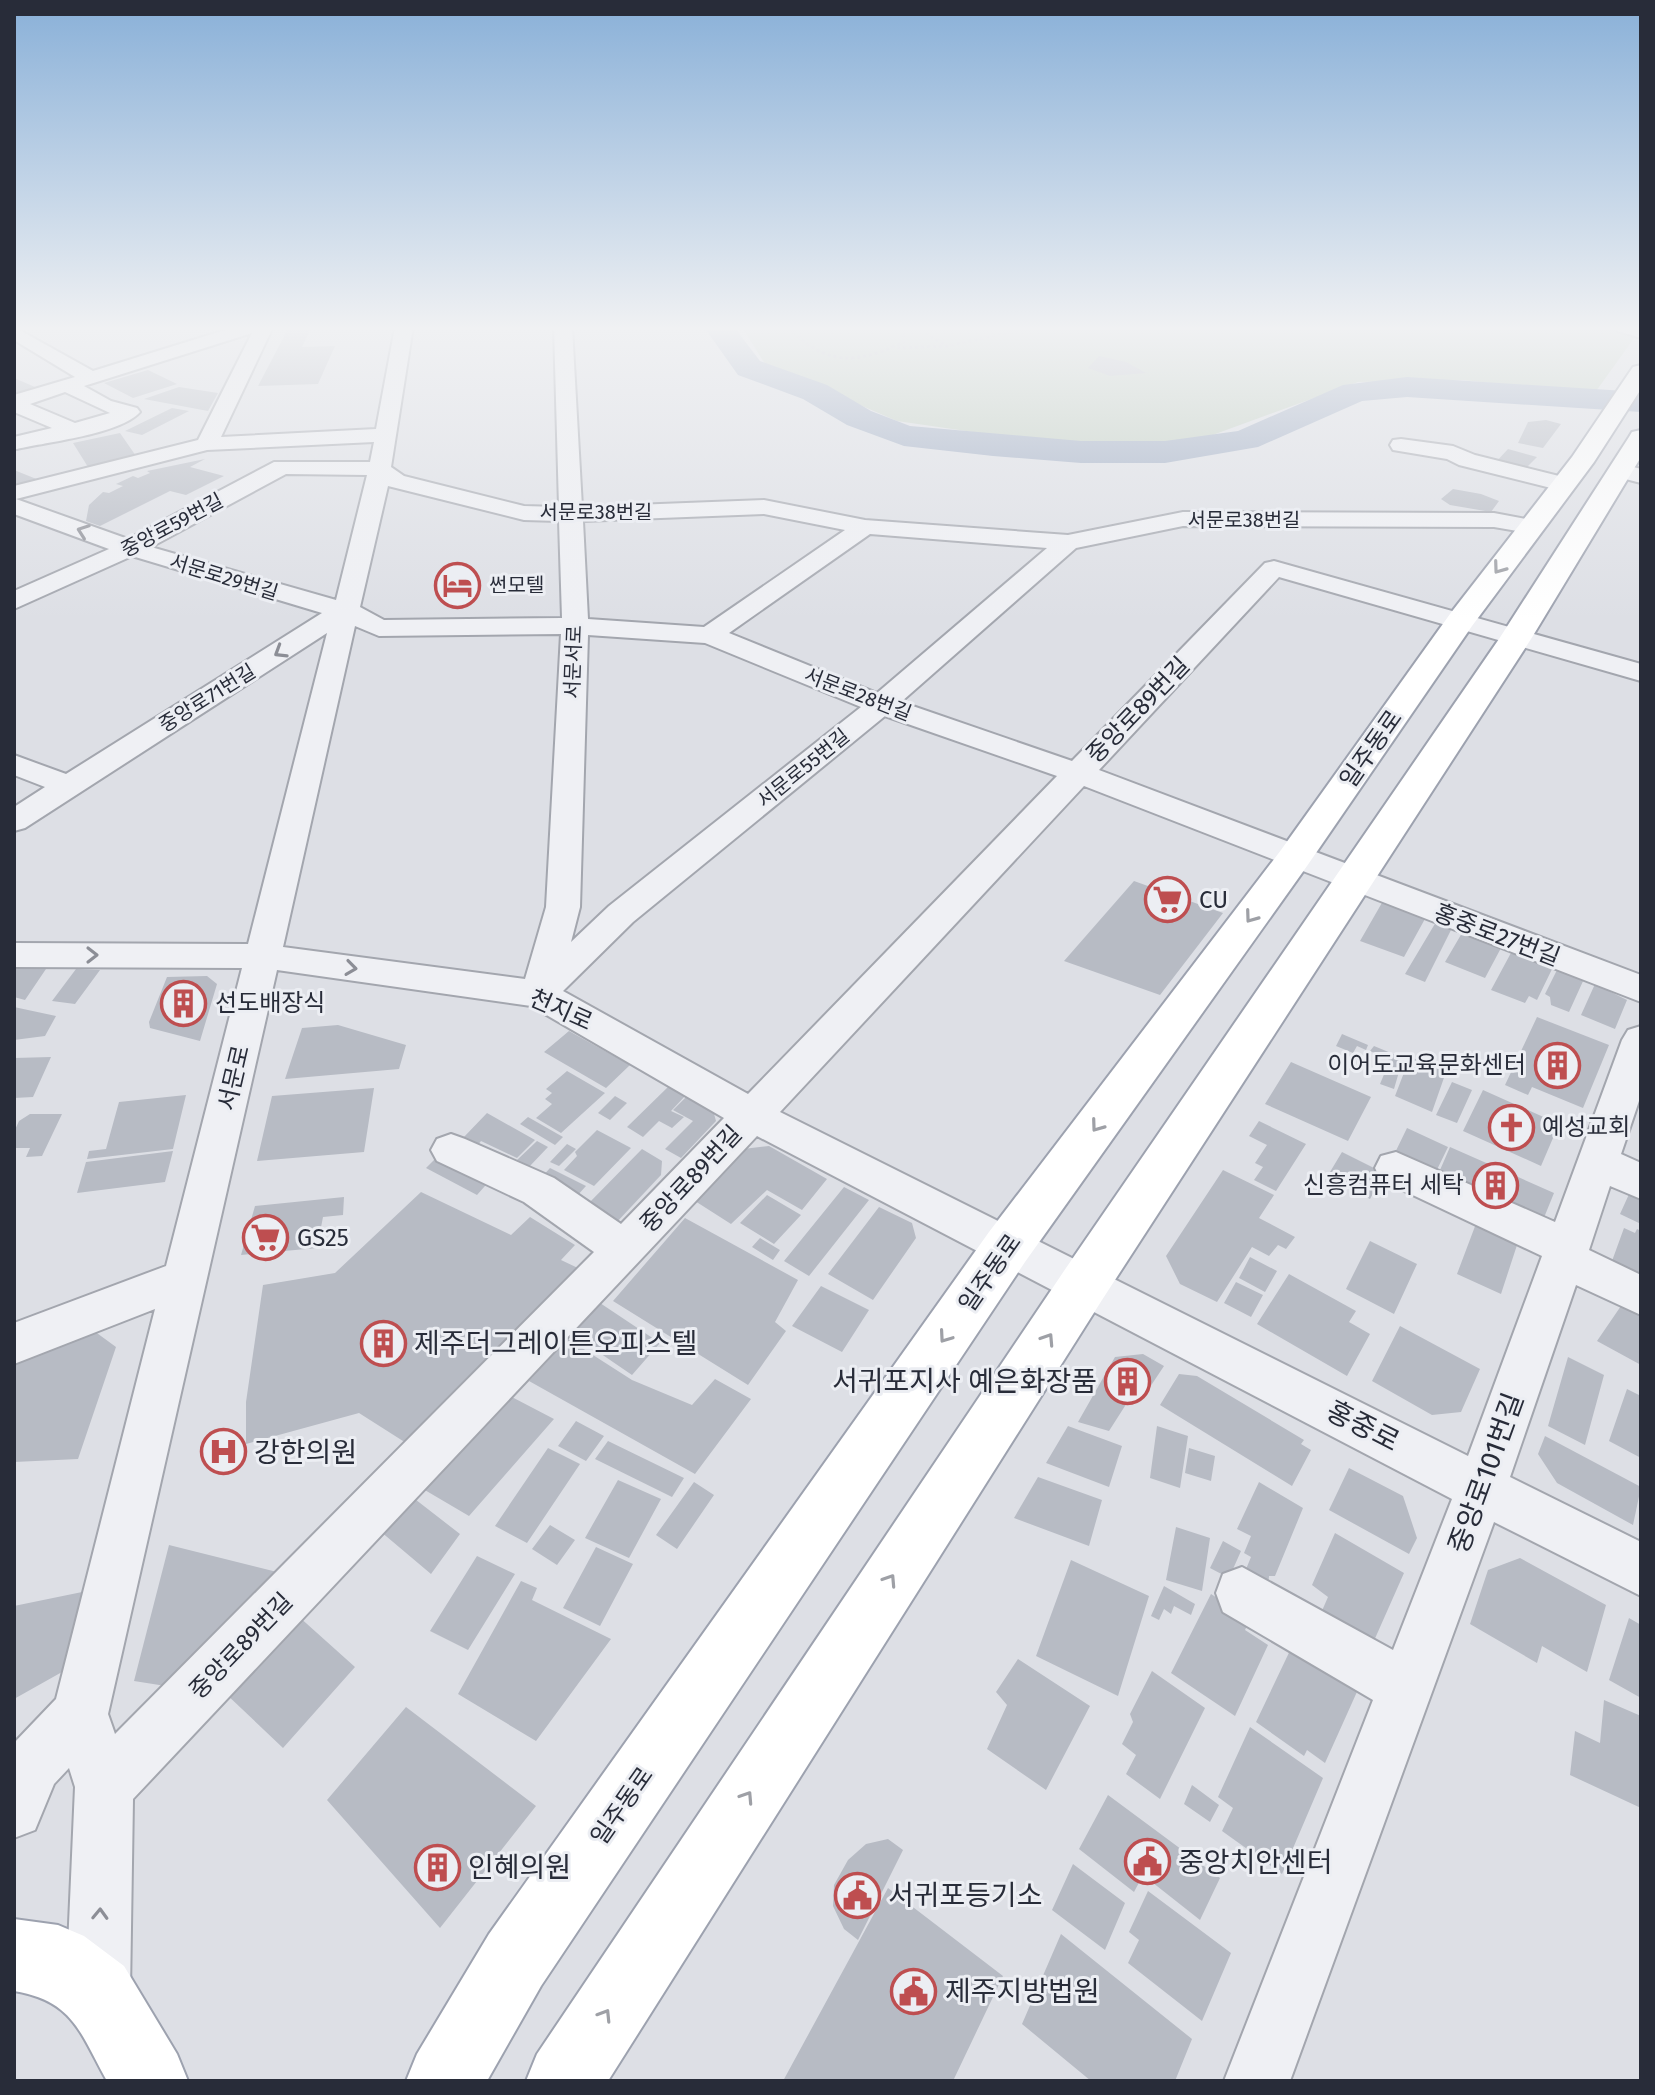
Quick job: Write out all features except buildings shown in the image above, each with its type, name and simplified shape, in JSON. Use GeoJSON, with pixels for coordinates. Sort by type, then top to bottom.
{"type":"FeatureCollection","features":[{"type":"Feature","properties":{"kind":"main road"},"geometry":{"type":"LineString","coordinates":[[564,2081],[1084,1284],[1515,639],[1609,466],[1623,425]]}},
{"type":"Feature","properties":{"kind":"main road","name":"일주동로"},"geometry":{"type":"LineString","coordinates":[[444,2081],[515,1960],[1007,1247],[1294,858],[1529,526],[1609,466]]}},
{"type":"Feature","properties":{"kind":"main road"},"geometry":{"type":"LineString","coordinates":[[14,1955],[58,1962],[98,1992],[150,2081]]}},
{"type":"Feature","properties":{"kind":"street"},"geometry":{"type":"LineString","coordinates":[[62,425],[73,430]]}},
{"type":"Feature","properties":{"kind":"street"},"geometry":{"type":"LineString","coordinates":[[17,443],[98,425]]}},
{"type":"Feature","properties":{"kind":"street"},"geometry":{"type":"LineString","coordinates":[[207,444],[216,425]]}},
{"type":"Feature","properties":{"kind":"street","name":"서문로"},"geometry":{"type":"LineString","coordinates":[[21,1784],[80,1714],[187,1277],[388,425]]}},
{"type":"Feature","properties":{"kind":"street","name":"서문서로"},"geometry":{"type":"LineString","coordinates":[[538,994],[563,907],[575,626],[567,425]]}},
{"type":"Feature","properties":{"kind":"street"},"geometry":{"type":"LineString","coordinates":[[207,444],[282,467]]}},
{"type":"Feature","properties":{"kind":"street"},"geometry":{"type":"LineString","coordinates":[[14,493],[207,444],[383,452]]}},
{"type":"Feature","properties":{"kind":"street"},"geometry":{"type":"LineString","coordinates":[[1401,445],[1453,453],[1467,460],[1609,466]]}},
{"type":"Feature","properties":{"kind":"street","name":"중앙로59번길"},"geometry":{"type":"LineString","coordinates":[[14,601],[130,548],[282,467],[383,452]]}},
{"type":"Feature","properties":{"kind":"street","name":"서문로38번길"},"geometry":{"type":"LineString","coordinates":[[383,452],[396,481],[524,513],[764,507],[865,527],[1068,542],[1183,519],[1494,520],[1529,526]]}},
{"type":"Feature","properties":{"kind":"street","name":"서문로29번길"},"geometry":{"type":"LineString","coordinates":[[14,506],[130,548],[307,602],[345,610]]}},
{"type":"Feature","properties":{"kind":"street"},"geometry":{"type":"LineString","coordinates":[[1253,520],[1274,568],[1641,673]]}},
{"type":"Feature","properties":{"kind":"street"},"geometry":{"type":"LineString","coordinates":[[709,635],[865,527]]}},
{"type":"Feature","properties":{"kind":"street","name":"서문로55번길"},"geometry":{"type":"LineString","coordinates":[[538,994],[621,914],[881,705],[1068,542]]}},
{"type":"Feature","properties":{"kind":"street","name":"중앙로89번길"},"geometry":{"type":"LineString","coordinates":[[104,1787],[624,1250],[1274,568]]}},
{"type":"Feature","properties":{"kind":"street","name":"서문로28번길"},"geometry":{"type":"LineString","coordinates":[[345,610],[379,628],[575,626],[709,635],[881,705],[1078,773],[1353,880]]}},
{"type":"Feature","properties":{"kind":"street","name":"중앙로71번길"},"geometry":{"type":"LineString","coordinates":[[14,821],[345,610]]}},
{"type":"Feature","properties":{"kind":"street"},"geometry":{"type":"LineString","coordinates":[[14,764],[69,786]]}},
{"type":"Feature","properties":{"kind":"street","name":"홍중로27번길"},"geometry":{"type":"LineString","coordinates":[[1353,880],[1641,989]]}},
{"type":"Feature","properties":{"kind":"street","name":"천지로"},"geometry":{"type":"LineString","coordinates":[[14,955],[263,956],[538,994],[568,1008],[751,1115],[1007,1247]]}},
{"type":"Feature","properties":{"kind":"street","name":"중앙로101번길"},"geometry":{"type":"LineString","coordinates":[[1257,2081],[1482,1487],[1598,1162],[1630,1109],[1641,1040]]}},
{"type":"Feature","properties":{"kind":"street"},"geometry":{"type":"LineString","coordinates":[[451,1150],[539,1190],[624,1250]]}},
{"type":"Feature","properties":{"kind":"street"},"geometry":{"type":"LineString","coordinates":[[1598,1162],[1641,1182]]}},
{"type":"Feature","properties":{"kind":"street"},"geometry":{"type":"LineString","coordinates":[[1396,1168],[1566,1253],[1641,1296]]}},
{"type":"Feature","properties":{"kind":"street","name":"홍중로"},"geometry":{"type":"LineString","coordinates":[[1007,1247],[1641,1570]]}},
{"type":"Feature","properties":{"kind":"street"},"geometry":{"type":"LineString","coordinates":[[14,1344],[187,1277]]}},
{"type":"Feature","properties":{"kind":"street"},"geometry":{"type":"LineString","coordinates":[[1242,1593],[1406,1688]]}},
{"type":"Feature","properties":{"kind":"street"},"geometry":{"type":"LineString","coordinates":[[80,1714],[104,1787],[98,1992]]}},
{"type":"Feature","properties":{"kind":"green space"},"geometry":{"type":"Polygon","coordinates":[[[923,425],[1241,425],[1188,444],[1070,446],[923,425]]]}},
{"type":"Feature","properties":{"kind":"waterway"},"geometry":{"type":"LineString","coordinates":[[876,425],[904,436],[1081,452],[1165,452],[1246,440],[1281,425]]}},
{"type":"Feature","properties":{"kind":"place","name":"썬모텔"},"geometry":{"type":"Point","coordinates":[458,585]}},
{"type":"Feature","properties":{"kind":"place","name":"CU"},"geometry":{"type":"Point","coordinates":[1168,900]}},
{"type":"Feature","properties":{"kind":"place","name":"선도배장식"},"geometry":{"type":"Point","coordinates":[184,1003]}},
{"type":"Feature","properties":{"kind":"place","name":"이어도교육문화센터"},"geometry":{"type":"Point","coordinates":[1557,1065]}},
{"type":"Feature","properties":{"kind":"place","name":"예성교회"},"geometry":{"type":"Point","coordinates":[1511,1127]}},
{"type":"Feature","properties":{"kind":"place","name":"신흥컴퓨터 세탁"},"geometry":{"type":"Point","coordinates":[1495,1185]}},
{"type":"Feature","properties":{"kind":"place","name":"GS25"},"geometry":{"type":"Point","coordinates":[266,1238]}},
{"type":"Feature","properties":{"kind":"place","name":"제주더그레이튼오피스텔"},"geometry":{"type":"Point","coordinates":[383,1343]}},
{"type":"Feature","properties":{"kind":"place","name":"서귀포지사 예은화장품"},"geometry":{"type":"Point","coordinates":[1128,1381]}},
{"type":"Feature","properties":{"kind":"place","name":"강한의원"},"geometry":{"type":"Point","coordinates":[223,1452]}},
{"type":"Feature","properties":{"kind":"place","name":"중앙치안센터"},"geometry":{"type":"Point","coordinates":[1147,1862]}},
{"type":"Feature","properties":{"kind":"place","name":"인혜의원"},"geometry":{"type":"Point","coordinates":[437,1867]}},
{"type":"Feature","properties":{"kind":"place","name":"서귀포등기소"},"geometry":{"type":"Point","coordinates":[857,1895]}},
{"type":"Feature","properties":{"kind":"place","name":"제주지방법원"},"geometry":{"type":"Point","coordinates":[914,1991]}}]}
